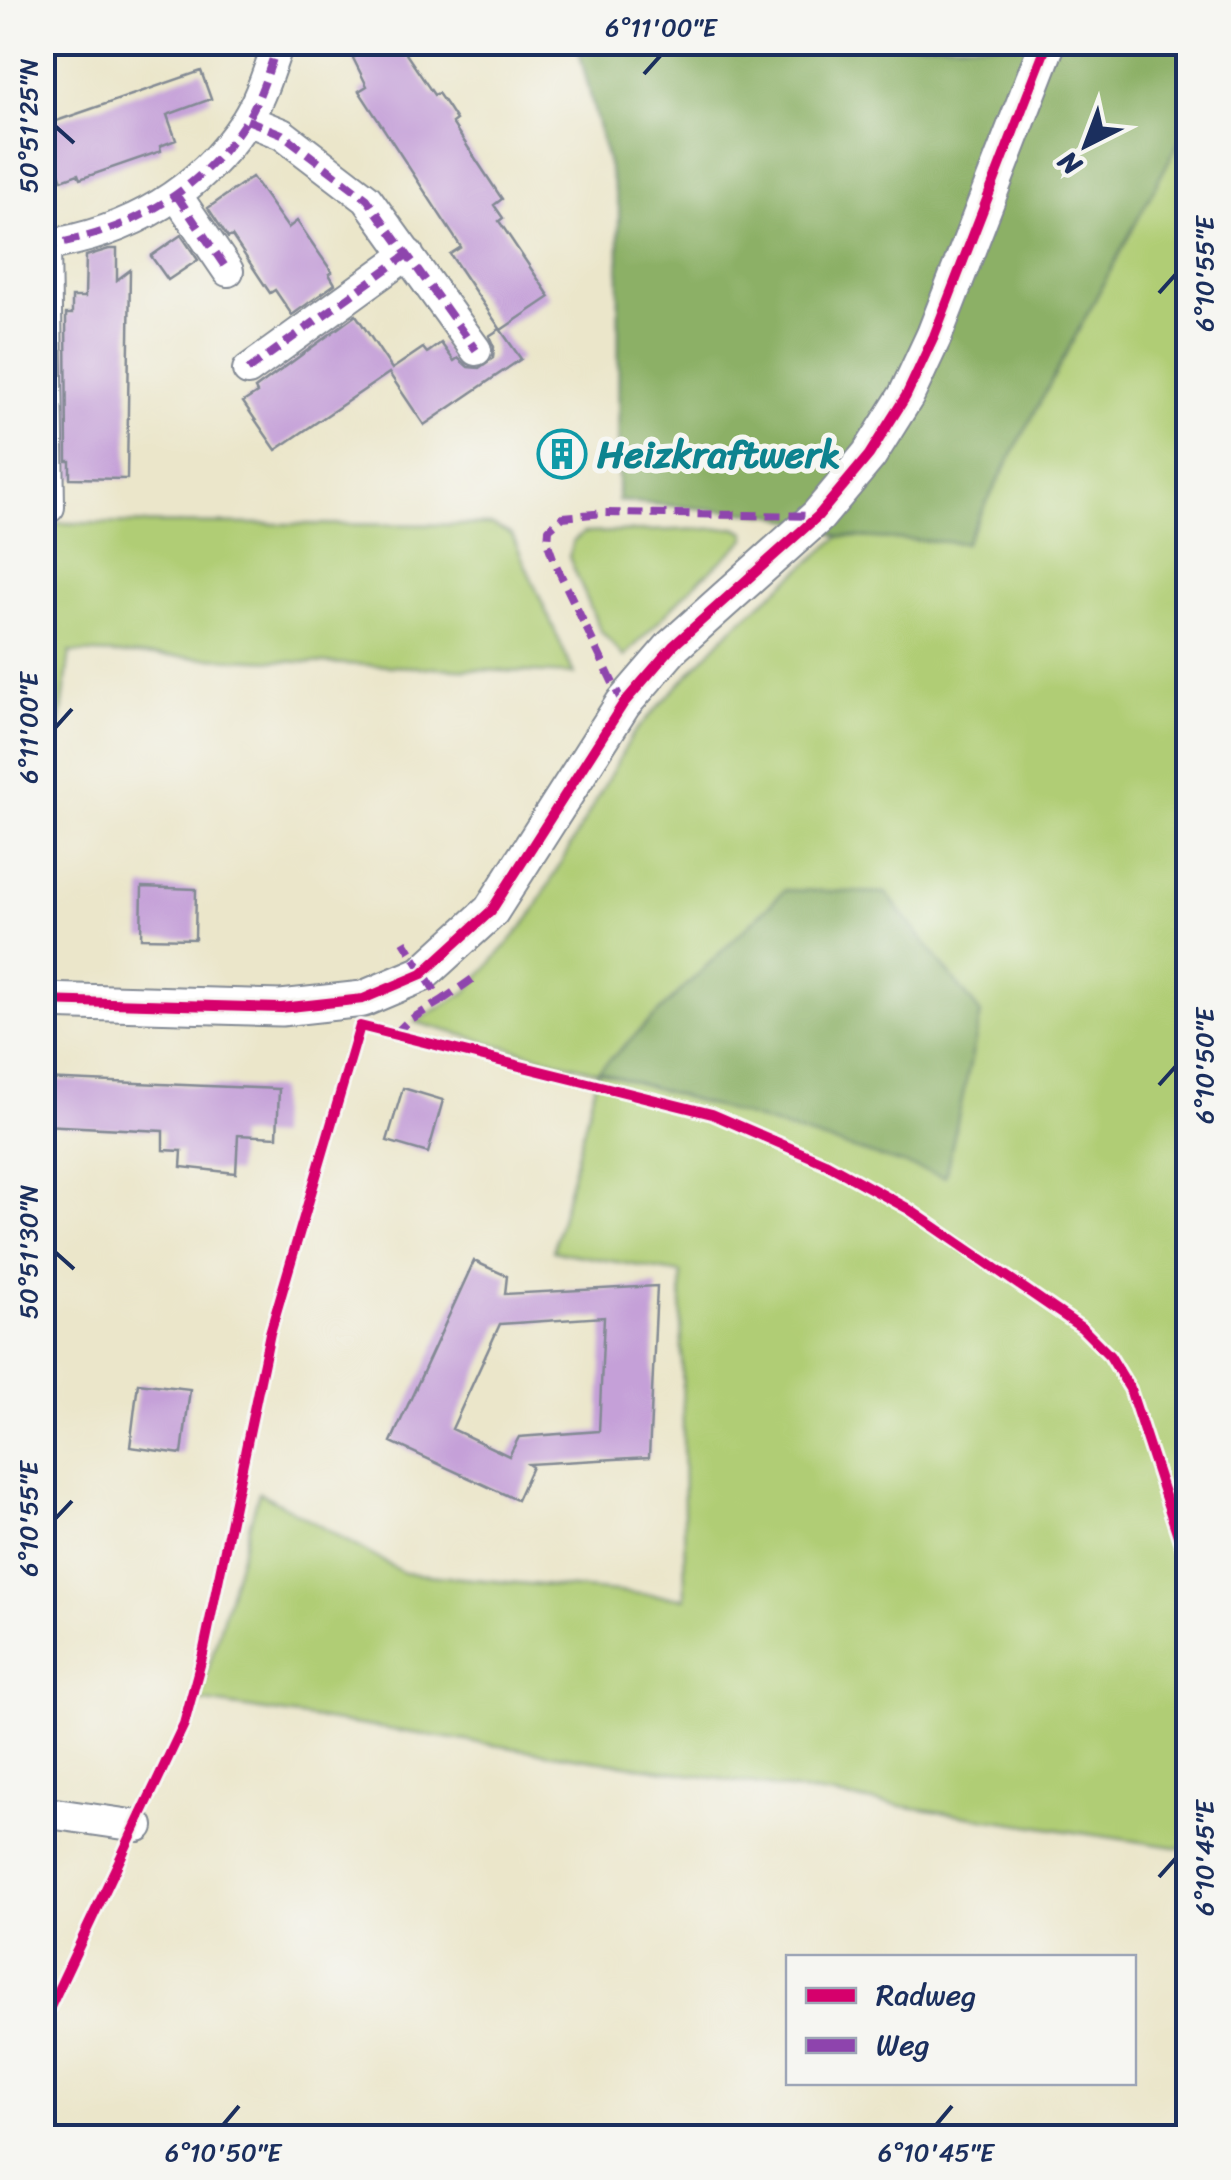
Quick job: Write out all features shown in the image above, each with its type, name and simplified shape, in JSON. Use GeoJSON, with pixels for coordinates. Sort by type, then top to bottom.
{"type":"FeatureCollection","features":[{"type":"Feature","properties":{"kind":"street"},"geometry":{"type":"LineString","coordinates":[[50,506],[44,246],[86,239],[177,196],[206,170],[247,120],[279,42]]}},
{"type":"Feature","properties":{"kind":"street"},"geometry":{"type":"LineString","coordinates":[[42,1001],[281,1008],[363,999],[422,974],[491,911],[623,704],[673,646],[818,516],[870,455],[906,396],[934,336],[1048,42]]}},
{"type":"Feature","properties":{"kind":"street"},"geometry":{"type":"LineString","coordinates":[[247,120],[282,134],[367,199],[476,350]]}},
{"type":"Feature","properties":{"kind":"street"},"geometry":{"type":"LineString","coordinates":[[177,196],[228,271]]}},
{"type":"Feature","properties":{"kind":"street"},"geometry":{"type":"LineString","coordinates":[[248,370],[408,254]]}},
{"type":"Feature","properties":{"kind":"street"},"geometry":{"type":"LineString","coordinates":[[42,1812],[138,1826]]}},
{"type":"Feature","properties":{"kind":"green space"},"geometry":{"type":"Polygon","coordinates":[[[577,43],[1188,43],[1188,125],[965,543],[840,536],[774,515],[618,501],[619,208],[577,43]]]}},
{"type":"Feature","properties":{"kind":"green space"},"geometry":{"type":"Polygon","coordinates":[[[1188,125],[1188,1849],[199,1701],[259,1492],[404,1573],[685,1598],[681,1273],[553,1251],[598,1072],[415,1022],[466,992],[530,918],[633,734],[731,629],[840,536],[965,543],[1188,125]]]}},
{"type":"Feature","properties":{"kind":"green space"},"geometry":{"type":"Polygon","coordinates":[[[43,523],[492,525],[512,535],[574,674],[70,652],[43,854],[43,523]]]}},
{"type":"Feature","properties":{"kind":"green space"},"geometry":{"type":"Polygon","coordinates":[[[735,528],[746,533],[746,539],[693,586],[624,657],[600,630],[569,557],[573,541],[583,533],[735,528]]]}},
{"type":"Feature","properties":{"kind":"green space"},"geometry":{"type":"Polygon","coordinates":[[[785,890],[886,893],[981,1014],[945,1177],[598,1071],[785,890]]]}},
{"type":"Feature","properties":{"kind":"building"},"geometry":{"type":"Polygon","coordinates":[[[376,42],[398,42],[434,95],[438,93],[447,106],[456,120],[452,123],[502,199],[494,205],[503,218],[499,221],[550,297],[501,330],[450,254],[461,247],[359,91],[367,86],[353,58],[376,42]]]}},
{"type":"Feature","properties":{"kind":"building"},"geometry":{"type":"Polygon","coordinates":[[[201,71],[211,99],[167,115],[176,140],[160,146],[161,151],[80,179],[78,174],[62,180],[59,172],[42,178],[42,126],[201,71]]]}},
{"type":"Feature","properties":{"kind":"building"},"geometry":{"type":"Polygon","coordinates":[[[252,177],[288,228],[297,221],[332,272],[329,274],[335,284],[292,315],[275,290],[270,293],[208,208],[252,177]]]}},
{"type":"Feature","properties":{"kind":"building"},"geometry":{"type":"Polygon","coordinates":[[[181,235],[198,260],[168,280],[151,256],[181,235]]]}},
{"type":"Feature","properties":{"kind":"building"},"geometry":{"type":"Polygon","coordinates":[[[117,249],[117,280],[130,270],[127,479],[70,478],[66,314],[72,314],[72,297],[85,297],[86,256],[117,249]]]}},
{"type":"Feature","properties":{"kind":"building"},"geometry":{"type":"Polygon","coordinates":[[[356,315],[392,369],[423,348],[427,353],[441,343],[454,361],[458,358],[468,367],[479,368],[493,358],[489,336],[500,329],[521,359],[424,425],[389,373],[276,450],[243,402],[356,315]]]}},
{"type":"Feature","properties":{"kind":"building"},"geometry":{"type":"Polygon","coordinates":[[[142,887],[196,889],[195,939],[141,938],[142,887]]]}},
{"type":"Feature","properties":{"kind":"building"},"geometry":{"type":"Polygon","coordinates":[[[42,1079],[279,1089],[277,1137],[238,1135],[236,1173],[181,1167],[182,1151],[163,1150],[163,1131],[42,1125],[42,1079]]]}},
{"type":"Feature","properties":{"kind":"building"},"geometry":{"type":"Polygon","coordinates":[[[403,1088],[443,1100],[428,1153],[387,1141],[403,1088]]]}},
{"type":"Feature","properties":{"kind":"building"},"geometry":{"type":"Polygon","coordinates":[[[474,1261],[507,1276],[505,1294],[657,1286],[649,1457],[528,1464],[532,1467],[517,1500],[391,1442],[474,1261]],[[604,1317],[500,1324],[452,1429],[509,1456],[519,1437],[599,1431],[604,1317]]]}},
{"type":"Feature","properties":{"kind":"building"},"geometry":{"type":"Polygon","coordinates":[[[138,1383],[190,1389],[182,1454],[130,1447],[138,1383]]]}},
{"type":"Feature","properties":{"kind":"marked path"},"geometry":{"type":"LineString","coordinates":[[42,246],[132,220],[206,170],[246,121],[279,42]]}},
{"type":"Feature","properties":{"kind":"marked path"},"geometry":{"type":"LineString","coordinates":[[247,120],[282,134],[367,199],[476,350]]}},
{"type":"Feature","properties":{"kind":"marked path"},"geometry":{"type":"LineString","coordinates":[[177,196],[228,271]]}},
{"type":"Feature","properties":{"kind":"marked path"},"geometry":{"type":"LineString","coordinates":[[45,245],[49,507]]}},
{"type":"Feature","properties":{"kind":"marked path"},"geometry":{"type":"LineString","coordinates":[[248,370],[408,254]]}},
{"type":"Feature","properties":{"kind":"marked path"},"geometry":{"type":"LineString","coordinates":[[623,704],[554,561],[548,544],[549,529],[563,517],[604,513],[817,516]]}},
{"type":"Feature","properties":{"kind":"marked path"},"geometry":{"type":"LineString","coordinates":[[395,1034],[441,1001],[404,941]]}},
{"type":"Feature","properties":{"kind":"marked path"},"geometry":{"type":"LineString","coordinates":[[441,1001],[474,978]]}},
{"type":"Feature","properties":{"kind":"cycle path"},"geometry":{"type":"LineString","coordinates":[[42,1001],[281,1008],[363,999],[422,974],[491,911],[623,704],[673,646],[818,516],[869,455],[906,396],[934,336],[1048,42]]}},
{"type":"Feature","properties":{"kind":"cycle path"},"geometry":{"type":"LineString","coordinates":[[42,2024],[184,1724],[203,1654],[270,1333],[360,1026],[712,1114],[825,1163],[907,1208],[1082,1328],[1110,1356],[1130,1389],[1188,1566]]}},
{"type":"Feature","properties":{"kind":"place","name":"Heizkraftwerk"},"geometry":{"type":"Point","coordinates":[562,454]}}]}
